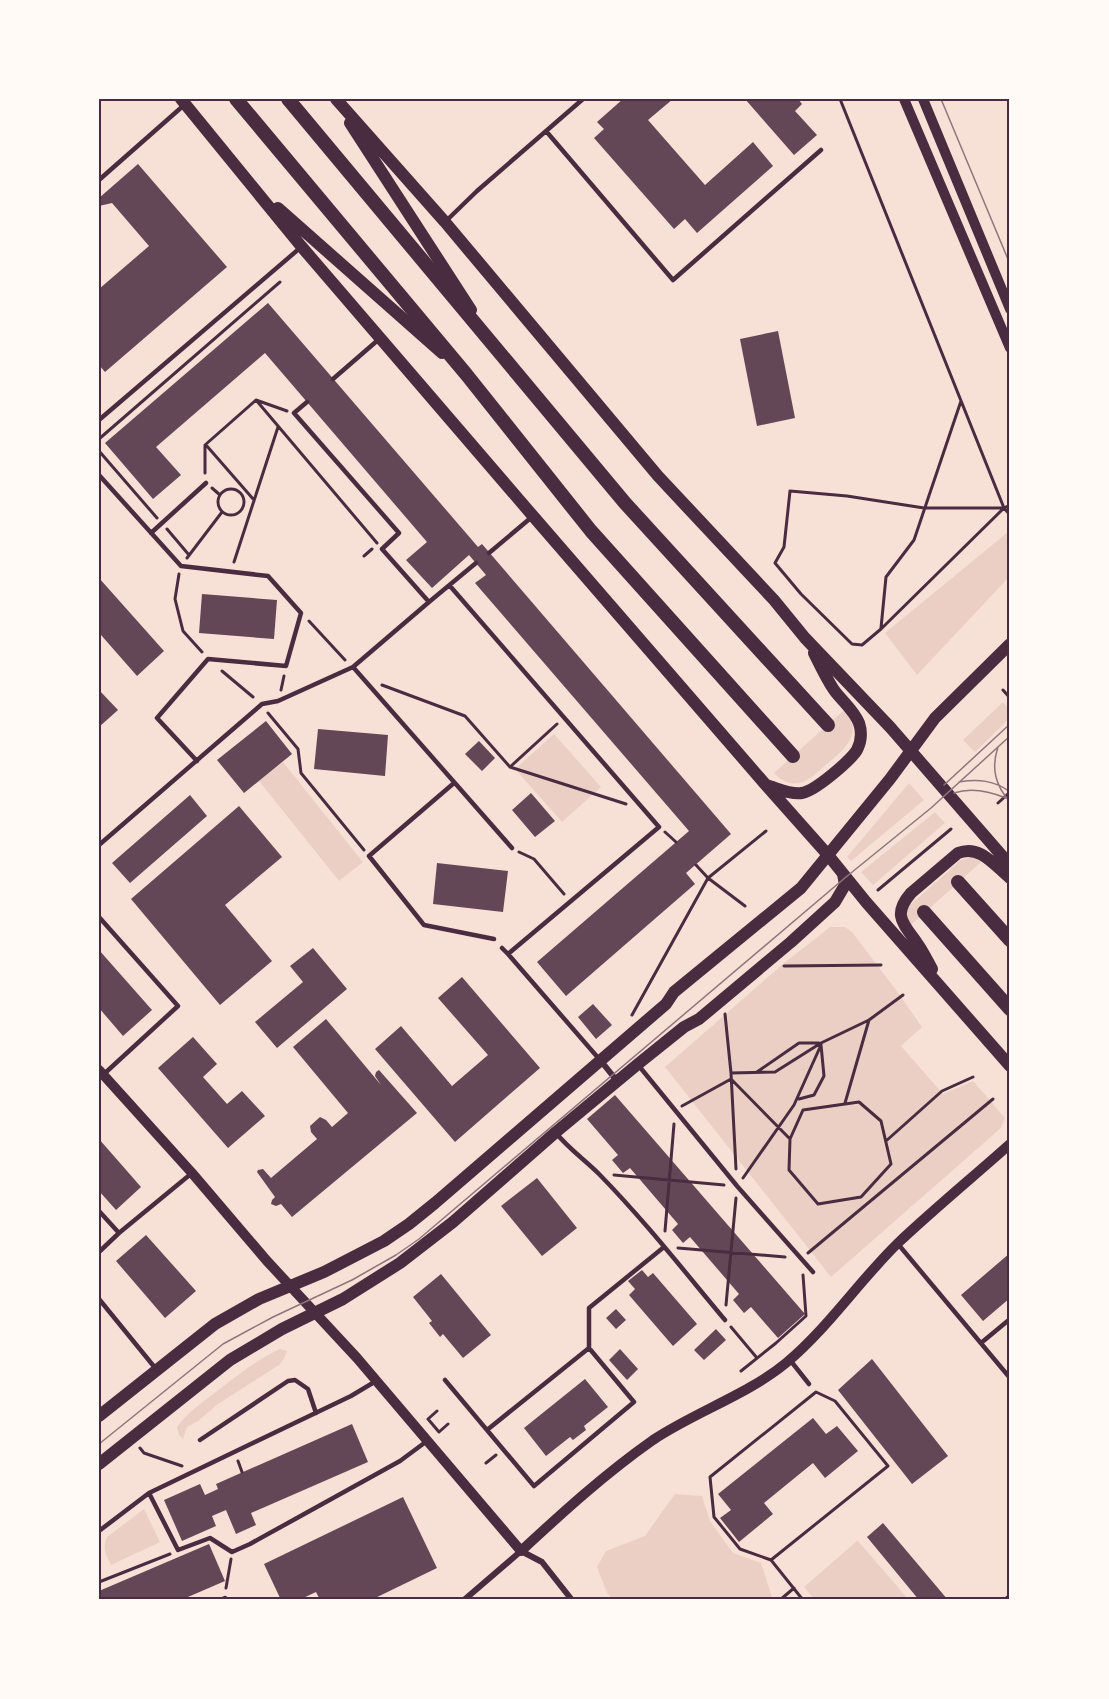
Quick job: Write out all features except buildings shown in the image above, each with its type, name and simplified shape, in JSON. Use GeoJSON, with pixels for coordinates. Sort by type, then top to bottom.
{"type":"FeatureCollection","features":[{"type":"Feature","properties":{"kind":"main road"},"geometry":{"type":"LineString","coordinates":[[236,99],[466,374],[591,531],[793,756]]}},
{"type":"Feature","properties":{"kind":"main road"},"geometry":{"type":"LineString","coordinates":[[288,99],[625,503],[828,725]]}},
{"type":"Feature","properties":{"kind":"main road"},"geometry":{"type":"LineString","coordinates":[[335,99],[494,346]]}},
{"type":"Feature","properties":{"kind":"main road"},"geometry":{"type":"LineString","coordinates":[[335,99],[445,222],[658,476],[774,600],[805,638],[890,727],[1010,865]]}},
{"type":"Feature","properties":{"kind":"main road"},"geometry":{"type":"LineString","coordinates":[[183,102],[301,246],[1010,1066]]}},
{"type":"Feature","properties":{"kind":"main road"},"geometry":{"type":"LineString","coordinates":[[250,183],[466,374]]}},
{"type":"Feature","properties":{"kind":"main road"},"geometry":{"type":"LineString","coordinates":[[765,784],[793,793],[811,790],[819,786],[852,756],[860,744],[861,729],[856,717],[830,685],[805,638]]}},
{"type":"Feature","properties":{"kind":"main road"},"geometry":{"type":"LineString","coordinates":[[99,1416],[215,1324],[260,1299],[324,1272],[374,1246],[409,1224],[601,1061],[666,1004],[674,992],[801,888],[935,718],[1010,644]]}},
{"type":"Feature","properties":{"kind":"main road"},"geometry":{"type":"LineString","coordinates":[[99,1464],[230,1360],[282,1329],[343,1299],[400,1263],[453,1222],[617,1081],[684,1027],[699,1019],[791,942],[841,894],[845,885],[836,857],[839,842]]}},
{"type":"Feature","properties":{"kind":"main road"},"geometry":{"type":"LineString","coordinates":[[941,986],[923,953],[903,924],[900,916],[905,899],[965,850],[983,855],[1010,878]]}},
{"type":"Feature","properties":{"kind":"main road"},"geometry":{"type":"LineString","coordinates":[[958,882],[1010,940]]}},
{"type":"Feature","properties":{"kind":"main road"},"geometry":{"type":"LineString","coordinates":[[822,912],[846,897],[856,897],[866,902]]}},
{"type":"Feature","properties":{"kind":"main road"},"geometry":{"type":"LineString","coordinates":[[924,912],[1010,1009]]}},
{"type":"Feature","properties":{"kind":"street"},"geometry":{"type":"LineString","coordinates":[[904,99],[1010,348]]}},
{"type":"Feature","properties":{"kind":"street"},"geometry":{"type":"LineString","coordinates":[[923,99],[1010,309]]}},
{"type":"Feature","properties":{"kind":"street"},"geometry":{"type":"LineString","coordinates":[[601,1061],[617,1081]]}},
{"type":"Feature","properties":{"kind":"street"},"geometry":{"type":"LineString","coordinates":[[101,1072],[376,1381],[521,1551],[542,1562],[572,1600]]}},
{"type":"Feature","properties":{"kind":"street"},"geometry":{"type":"LineString","coordinates":[[464,1600],[606,1476],[653,1440],[749,1387],[790,1360],[815,1337],[846,1299],[897,1244],[1010,1144]]}},
{"type":"Feature","properties":{"kind":"lane"},"geometry":{"type":"LineString","coordinates":[[445,222],[477,191],[583,99]]}},
{"type":"Feature","properties":{"kind":"lane"},"geometry":{"type":"LineString","coordinates":[[99,180],[183,102]]}},
{"type":"Feature","properties":{"kind":"lane"},"geometry":{"type":"LineString","coordinates":[[546,131],[673,280],[821,150]]}},
{"type":"Feature","properties":{"kind":"lane"},"geometry":{"type":"LineString","coordinates":[[99,420],[301,246]]}},
{"type":"Feature","properties":{"kind":"lane"},"geometry":{"type":"LineString","coordinates":[[333,380],[380,338]]}},
{"type":"Feature","properties":{"kind":"lane"},"geometry":{"type":"LineString","coordinates":[[307,402],[294,413],[399,533],[382,549],[429,602]]}},
{"type":"Feature","properties":{"kind":"lane"},"geometry":{"type":"LineString","coordinates":[[99,475],[180,566],[268,576],[301,614],[286,666],[208,659],[157,718],[197,761]]}},
{"type":"Feature","properties":{"kind":"lane"},"geometry":{"type":"LineString","coordinates":[[150,533],[206,483]]}},
{"type":"Feature","properties":{"kind":"lane"},"geometry":{"type":"LineString","coordinates":[[489,553],[533,516]]}},
{"type":"Feature","properties":{"kind":"lane"},"geometry":{"type":"LineString","coordinates":[[99,845],[262,704],[278,701],[352,668],[476,563]]}},
{"type":"Feature","properties":{"kind":"lane"},"geometry":{"type":"LineString","coordinates":[[450,585],[659,827],[508,954]]}},
{"type":"Feature","properties":{"kind":"lane"},"geometry":{"type":"LineString","coordinates":[[352,668],[512,848]]}},
{"type":"Feature","properties":{"kind":"lane"},"geometry":{"type":"LineString","coordinates":[[454,783],[369,856],[424,925],[494,939]]}},
{"type":"Feature","properties":{"kind":"lane"},"geometry":{"type":"LineString","coordinates":[[99,917],[178,1006],[101,1072]]}},
{"type":"Feature","properties":{"kind":"lane"},"geometry":{"type":"LineString","coordinates":[[502,948],[601,1061]]}},
{"type":"Feature","properties":{"kind":"lane"},"geometry":{"type":"LineString","coordinates":[[638,1064],[737,1186],[813,1272]]}},
{"type":"Feature","properties":{"kind":"lane"},"geometry":{"type":"LineString","coordinates":[[556,1132],[599,1174],[725,1320]]}},
{"type":"Feature","properties":{"kind":"lane"},"geometry":{"type":"LineString","coordinates":[[99,1252],[192,1173]]}},
{"type":"Feature","properties":{"kind":"lane"},"geometry":{"type":"LineString","coordinates":[[99,1211],[119,1233]]}},
{"type":"Feature","properties":{"kind":"lane"},"geometry":{"type":"LineString","coordinates":[[897,1244],[1010,1378]]}},
{"type":"Feature","properties":{"kind":"lane"},"geometry":{"type":"LineString","coordinates":[[445,1380],[534,1486],[634,1402],[589,1348],[589,1308],[664,1247]]}},
{"type":"Feature","properties":{"kind":"lane"},"geometry":{"type":"LineString","coordinates":[[99,1299],[157,1370]]}},
{"type":"Feature","properties":{"kind":"lane"},"geometry":{"type":"LineString","coordinates":[[981,1343],[1010,1319]]}},
{"type":"Feature","properties":{"kind":"lane"},"geometry":{"type":"LineString","coordinates":[[487,1430],[589,1348]]}},
{"type":"Feature","properties":{"kind":"lane"},"geometry":{"type":"LineString","coordinates":[[790,1360],[809,1384]]}},
{"type":"Feature","properties":{"kind":"lane"},"geometry":{"type":"LineString","coordinates":[[200,1440],[288,1381],[295,1380],[308,1389],[316,1413]]}},
{"type":"Feature","properties":{"kind":"lane"},"geometry":{"type":"LineString","coordinates":[[99,1531],[149,1493],[351,1396],[376,1381]]}},
{"type":"Feature","properties":{"kind":"lane"},"geometry":{"type":"LineString","coordinates":[[149,1493],[178,1550],[210,1538],[232,1552],[400,1461],[427,1441]]}},
{"type":"Feature","properties":{"kind":"lane"},"geometry":{"type":"LineString","coordinates":[[1005,1600],[1010,1596]]}},
{"type":"Feature","properties":{"kind":"path"},"geometry":{"type":"LineString","coordinates":[[840,99],[1004,508],[1010,515]]}},
{"type":"Feature","properties":{"kind":"path"},"geometry":{"type":"LineString","coordinates":[[99,439],[280,282]]}},
{"type":"Feature","properties":{"kind":"path"},"geometry":{"type":"LineString","coordinates":[[256,400],[294,413]]}},
{"type":"Feature","properties":{"kind":"path"},"geometry":{"type":"LineString","coordinates":[[256,400],[382,549]]}},
{"type":"Feature","properties":{"kind":"path"},"geometry":{"type":"LineString","coordinates":[[205,445],[256,400]]}},
{"type":"Feature","properties":{"kind":"path"},"geometry":{"type":"LineString","coordinates":[[881,629],[886,577],[914,540],[961,400]]}},
{"type":"Feature","properties":{"kind":"path"},"geometry":{"type":"LineString","coordinates":[[231,572],[278,426]]}},
{"type":"Feature","properties":{"kind":"path"},"geometry":{"type":"LineString","coordinates":[[205,445],[206,483],[220,495]]}},
{"type":"Feature","properties":{"kind":"path"},"geometry":{"type":"LineString","coordinates":[[205,445],[254,500]]}},
{"type":"Feature","properties":{"kind":"path"},"geometry":{"type":"LineString","coordinates":[[99,451],[189,555]]}},
{"type":"Feature","properties":{"kind":"path"},"geometry":{"type":"LineString","coordinates":[[230,488],[243,490],[245,503],[243,509],[233,515],[222,512],[218,500],[224,490],[230,488]]}},
{"type":"Feature","properties":{"kind":"path"},"geometry":{"type":"LineString","coordinates":[[1004,508],[924,508],[847,496],[789,491],[784,547],[776,563],[801,594],[852,644],[862,645],[1004,508],[1010,505]]}},
{"type":"Feature","properties":{"kind":"path"},"geometry":{"type":"LineString","coordinates":[[222,512],[180,566],[175,599],[183,631],[208,659],[262,704],[298,749],[301,773],[369,856]]}},
{"type":"Feature","properties":{"kind":"path"},"geometry":{"type":"LineString","coordinates":[[301,614],[352,668]]}},
{"type":"Feature","properties":{"kind":"path"},"geometry":{"type":"LineString","coordinates":[[278,701],[286,666]]}},
{"type":"Feature","properties":{"kind":"path"},"geometry":{"type":"LineString","coordinates":[[361,677],[465,716],[510,767],[645,810]]}},
{"type":"Feature","properties":{"kind":"path"},"geometry":{"type":"LineString","coordinates":[[1003,690],[1010,698]]}},
{"type":"Feature","properties":{"kind":"path"},"geometry":{"type":"LineString","coordinates":[[510,767],[565,718]]}},
{"type":"Feature","properties":{"kind":"path"},"geometry":{"type":"LineString","coordinates":[[998,803],[1010,792]]}},
{"type":"Feature","properties":{"kind":"path"},"geometry":{"type":"LineString","coordinates":[[878,890],[951,829]]}},
{"type":"Feature","properties":{"kind":"path"},"geometry":{"type":"LineString","coordinates":[[626,1024],[708,878],[766,831]]}},
{"type":"Feature","properties":{"kind":"path"},"geometry":{"type":"LineString","coordinates":[[512,848],[534,859],[571,902]]}},
{"type":"Feature","properties":{"kind":"path"},"geometry":{"type":"LineString","coordinates":[[696,865],[708,878],[745,906]]}},
{"type":"Feature","properties":{"kind":"path"},"geometry":{"type":"LineString","coordinates":[[776,966],[881,965]]}},
{"type":"Feature","properties":{"kind":"path"},"geometry":{"type":"LineString","coordinates":[[731,1072],[775,1072],[821,1043],[869,1020],[903,995]]}},
{"type":"Feature","properties":{"kind":"path"},"geometry":{"type":"LineString","coordinates":[[724,1008],[731,1072],[737,1186],[725,1320],[757,1358]]}},
{"type":"Feature","properties":{"kind":"path"},"geometry":{"type":"LineString","coordinates":[[845,1103],[869,1020]]}},
{"type":"Feature","properties":{"kind":"path"},"geometry":{"type":"LineString","coordinates":[[758,1072],[799,1043],[821,1043]]}},
{"type":"Feature","properties":{"kind":"path"},"geometry":{"type":"LineString","coordinates":[[797,1099],[814,1095],[824,1076],[821,1043]]}},
{"type":"Feature","properties":{"kind":"path"},"geometry":{"type":"LineString","coordinates":[[737,1186],[780,1128],[797,1099],[821,1043]]}},
{"type":"Feature","properties":{"kind":"path"},"geometry":{"type":"LineString","coordinates":[[886,1141],[942,1091],[973,1077]]}},
{"type":"Feature","properties":{"kind":"path"},"geometry":{"type":"LineString","coordinates":[[731,1079],[675,1110],[664,1247],[801,1259],[993,1099]]}},
{"type":"Feature","properties":{"kind":"path"},"geometry":{"type":"LineString","coordinates":[[731,1079],[790,1139]]}},
{"type":"Feature","properties":{"kind":"path"},"geometry":{"type":"LineString","coordinates":[[859,1102],[881,1121],[891,1164],[861,1197],[818,1204],[789,1170],[790,1139],[803,1110],[859,1102]]}},
{"type":"Feature","properties":{"kind":"path"},"geometry":{"type":"LineString","coordinates":[[599,1174],[737,1186]]}},
{"type":"Feature","properties":{"kind":"path"},"geometry":{"type":"LineString","coordinates":[[861,1197],[867,1203]]}},
{"type":"Feature","properties":{"kind":"path"},"geometry":{"type":"LineString","coordinates":[[741,1371],[806,1316],[801,1259]]}},
{"type":"Feature","properties":{"kind":"path"},"geometry":{"type":"LineString","coordinates":[[771,1560],[888,1466],[835,1401],[816,1392],[710,1477],[714,1517],[740,1549],[771,1560],[803,1600]]}},
{"type":"Feature","properties":{"kind":"path"},"geometry":{"type":"LineString","coordinates":[[437,1411],[428,1419],[439,1432],[448,1424]]}},
{"type":"Feature","properties":{"kind":"path"},"geometry":{"type":"LineString","coordinates":[[132,1438],[144,1453],[198,1470]]}},
{"type":"Feature","properties":{"kind":"path"},"geometry":{"type":"LineString","coordinates":[[238,1461],[242,1472]]}},
{"type":"Feature","properties":{"kind":"path"},"geometry":{"type":"LineString","coordinates":[[99,1582],[178,1550]]}},
{"type":"Feature","properties":{"kind":"path"},"geometry":{"type":"LineString","coordinates":[[223,1599],[232,1552]]}},
{"type":"Feature","properties":{"kind":"path"},"geometry":{"type":"LineString","coordinates":[[780,1600],[794,1588]]}},
{"type":"Feature","properties":{"kind":"shaded area"},"geometry":{"type":"Polygon","coordinates":[[[1008,532],[1010,535],[1010,576],[917,675],[885,633],[1008,532]]]}},
{"type":"Feature","properties":{"kind":"shaded area"},"geometry":{"type":"Polygon","coordinates":[[[1003,702],[1010,710],[1010,718],[975,752],[963,740],[1003,702]]]}},
{"type":"Feature","properties":{"kind":"shaded area"},"geometry":{"type":"Polygon","coordinates":[[[844,710],[853,726],[852,734],[845,747],[833,759],[810,778],[799,783],[785,781],[774,773],[844,710]]]}},
{"type":"Feature","properties":{"kind":"shaded area"},"geometry":{"type":"Polygon","coordinates":[[[554,734],[601,787],[562,822],[515,769],[554,734]]]}},
{"type":"Feature","properties":{"kind":"shaded area"},"geometry":{"type":"Polygon","coordinates":[[[283,762],[363,862],[339,881],[259,781],[283,762]]]}},
{"type":"Feature","properties":{"kind":"shaded area"},"geometry":{"type":"Polygon","coordinates":[[[909,783],[924,800],[851,861],[847,857],[909,783]]]}},
{"type":"Feature","properties":{"kind":"shaded area"},"geometry":{"type":"Polygon","coordinates":[[[935,812],[945,823],[873,885],[861,872],[935,812]]]}},
{"type":"Feature","properties":{"kind":"shaded area"},"geometry":{"type":"Polygon","coordinates":[[[972,857],[981,862],[910,926],[906,916],[910,905],[961,860],[972,857]]]}},
{"type":"Feature","properties":{"kind":"shaded area"},"geometry":{"type":"Polygon","coordinates":[[[830,927],[845,927],[852,932],[922,1027],[901,1046],[943,1094],[973,1081],[1005,1118],[1001,1128],[831,1277],[665,1067],[783,964],[830,927]]]}},
{"type":"Feature","properties":{"kind":"shaded area"},"geometry":{"type":"Polygon","coordinates":[[[280,1349],[287,1351],[279,1365],[187,1427],[183,1439],[179,1435],[177,1427],[195,1408],[247,1369],[280,1349]]]}},
{"type":"Feature","properties":{"kind":"shaded area"},"geometry":{"type":"Polygon","coordinates":[[[675,1494],[702,1496],[710,1521],[733,1553],[761,1563],[773,1600],[614,1600],[607,1593],[597,1567],[606,1551],[645,1536],[675,1494]]]}},
{"type":"Feature","properties":{"kind":"shaded area"},"geometry":{"type":"Polygon","coordinates":[[[144,1509],[160,1542],[111,1565],[105,1548],[107,1537],[144,1509]]]}},
{"type":"Feature","properties":{"kind":"shaded area"},"geometry":{"type":"Polygon","coordinates":[[[858,1540],[909,1600],[815,1600],[804,1587],[858,1540]]]}},
{"type":"Feature","properties":{"kind":"tram line"},"geometry":{"type":"LineString","coordinates":[[941,99],[1010,264]]}},
{"type":"Feature","properties":{"kind":"tram line"},"geometry":{"type":"LineString","coordinates":[[944,785],[1010,724]]}},
{"type":"Feature","properties":{"kind":"tram line"},"geometry":{"type":"LineString","coordinates":[[99,1444],[223,1344],[273,1317],[352,1280],[419,1239],[846,877],[931,808],[1010,736]]}},
{"type":"Feature","properties":{"kind":"tram line"},"geometry":{"type":"LineString","coordinates":[[998,747],[995,762],[996,776],[1010,802]]}},
{"type":"Feature","properties":{"kind":"tram line"},"geometry":{"type":"LineString","coordinates":[[959,782],[986,781],[1010,792]]}},
{"type":"Feature","properties":{"kind":"tram line"},"geometry":{"type":"LineString","coordinates":[[954,793],[967,790],[980,791],[1006,798]]}}]}
